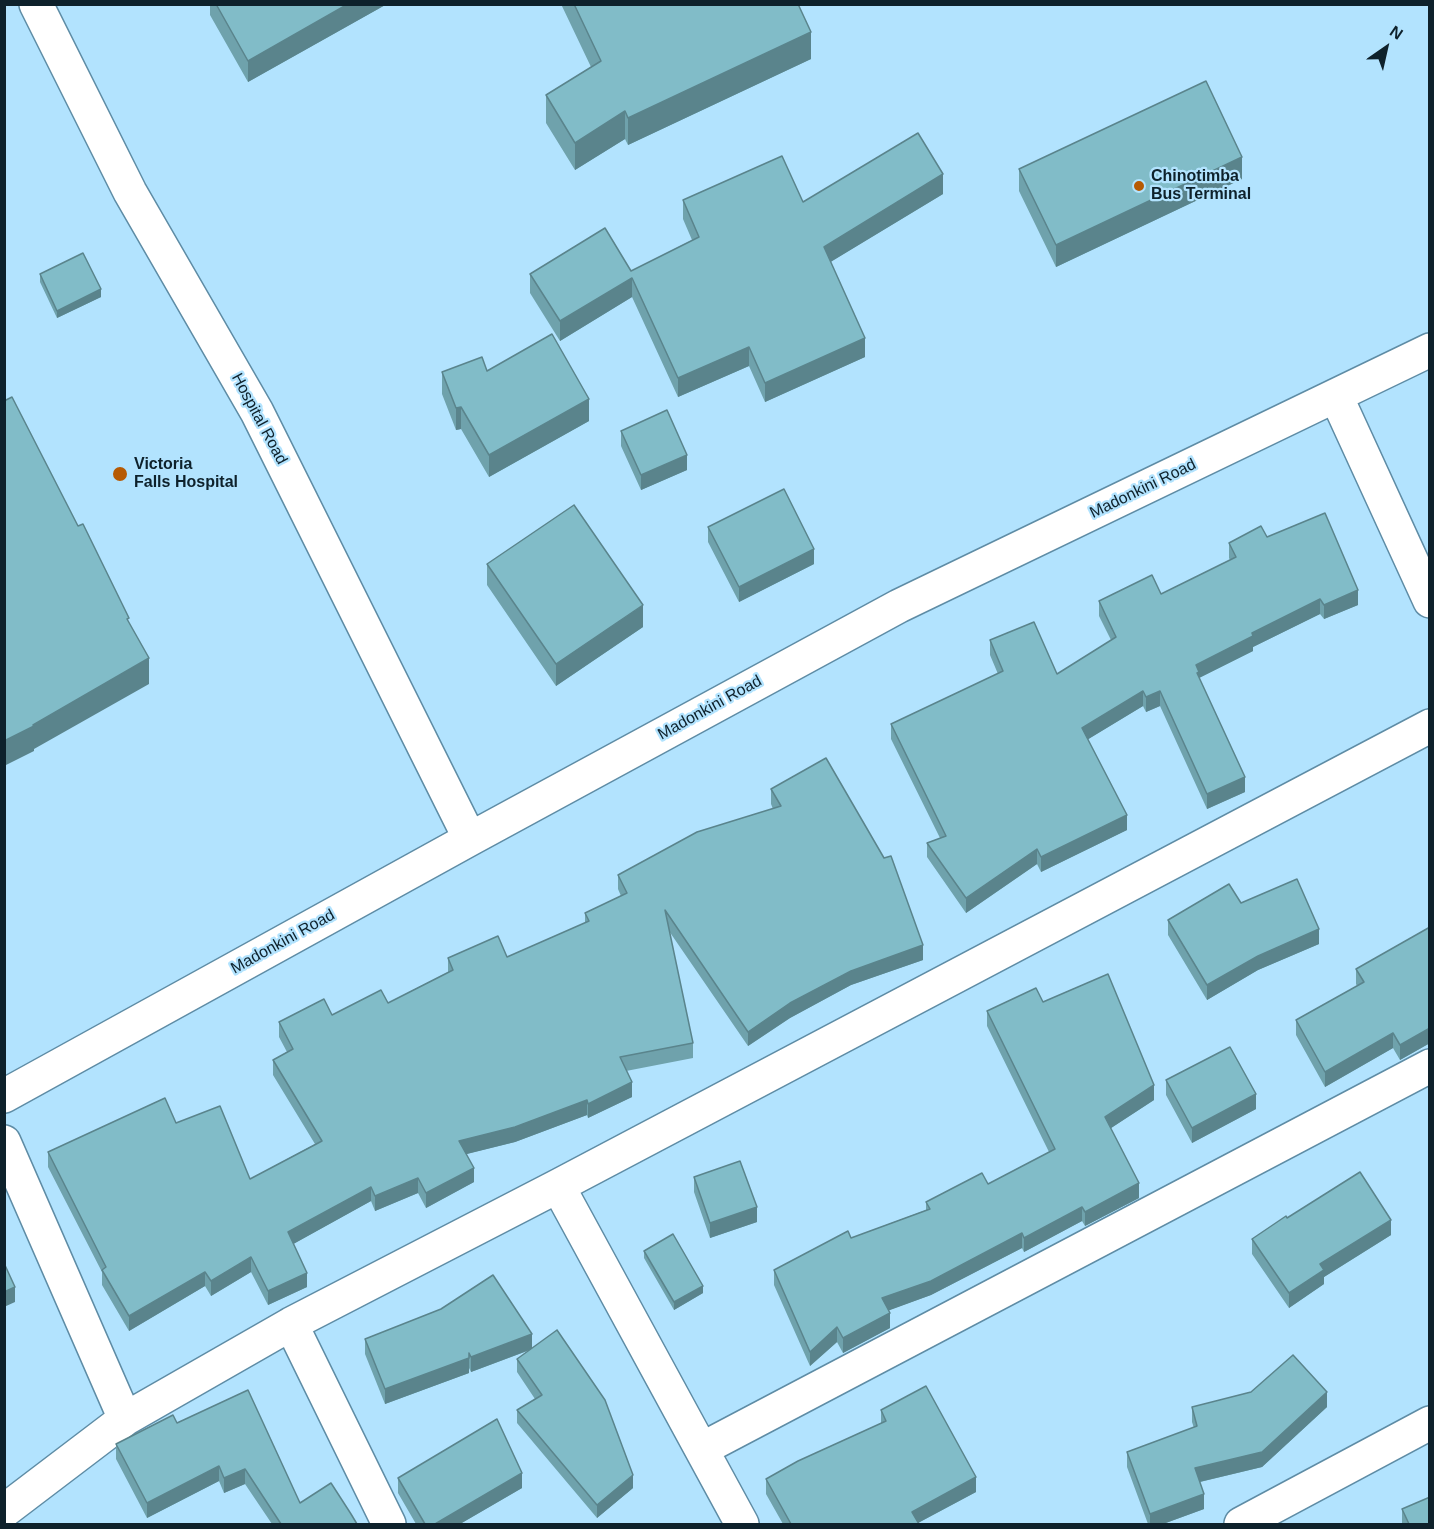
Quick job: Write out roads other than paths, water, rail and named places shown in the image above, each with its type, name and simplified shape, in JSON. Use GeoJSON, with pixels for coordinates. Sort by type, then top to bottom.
{"type":"FeatureCollection","features":[{"type":"Feature","properties":{"kind":"street","name":"Hospital Road"},"geometry":{"type":"LineString","coordinates":[[36,4],[130,192],[257,412],[470,839]]}},
{"type":"Feature","properties":{"kind":"street","name":"Madonkini Road"},"geometry":{"type":"LineString","coordinates":[[4,1096],[899,606],[1430,350]]}},
{"type":"Feature","properties":{"kind":"street"},"geometry":{"type":"LineString","coordinates":[[1336,396],[1430,601]]}},
{"type":"Feature","properties":{"kind":"street"},"geometry":{"type":"LineString","coordinates":[[16,1513],[125,1419],[291,1324],[558,1186],[1430,726]]}},
{"type":"Feature","properties":{"kind":"street"},"geometry":{"type":"LineString","coordinates":[[702,1449],[1430,1066]]}},
{"type":"Feature","properties":{"kind":"street"},"geometry":{"type":"LineString","coordinates":[[4,1142],[125,1419]]}},
{"type":"Feature","properties":{"kind":"street"},"geometry":{"type":"LineString","coordinates":[[558,1186],[742,1524]]}},
{"type":"Feature","properties":{"kind":"street"},"geometry":{"type":"LineString","coordinates":[[291,1324],[389,1524]]}},
{"type":"Feature","properties":{"kind":"street"},"geometry":{"type":"LineString","coordinates":[[1241,1524],[1430,1423]]}},
{"type":"Feature","properties":{"kind":"place","name":"Chinotimba Bus Terminal"},"geometry":{"type":"Point","coordinates":[1139,186]}},
{"type":"Feature","properties":{"kind":"place","name":"Victoria Falls Hospital"},"geometry":{"type":"Point","coordinates":[120,474]}}]}
